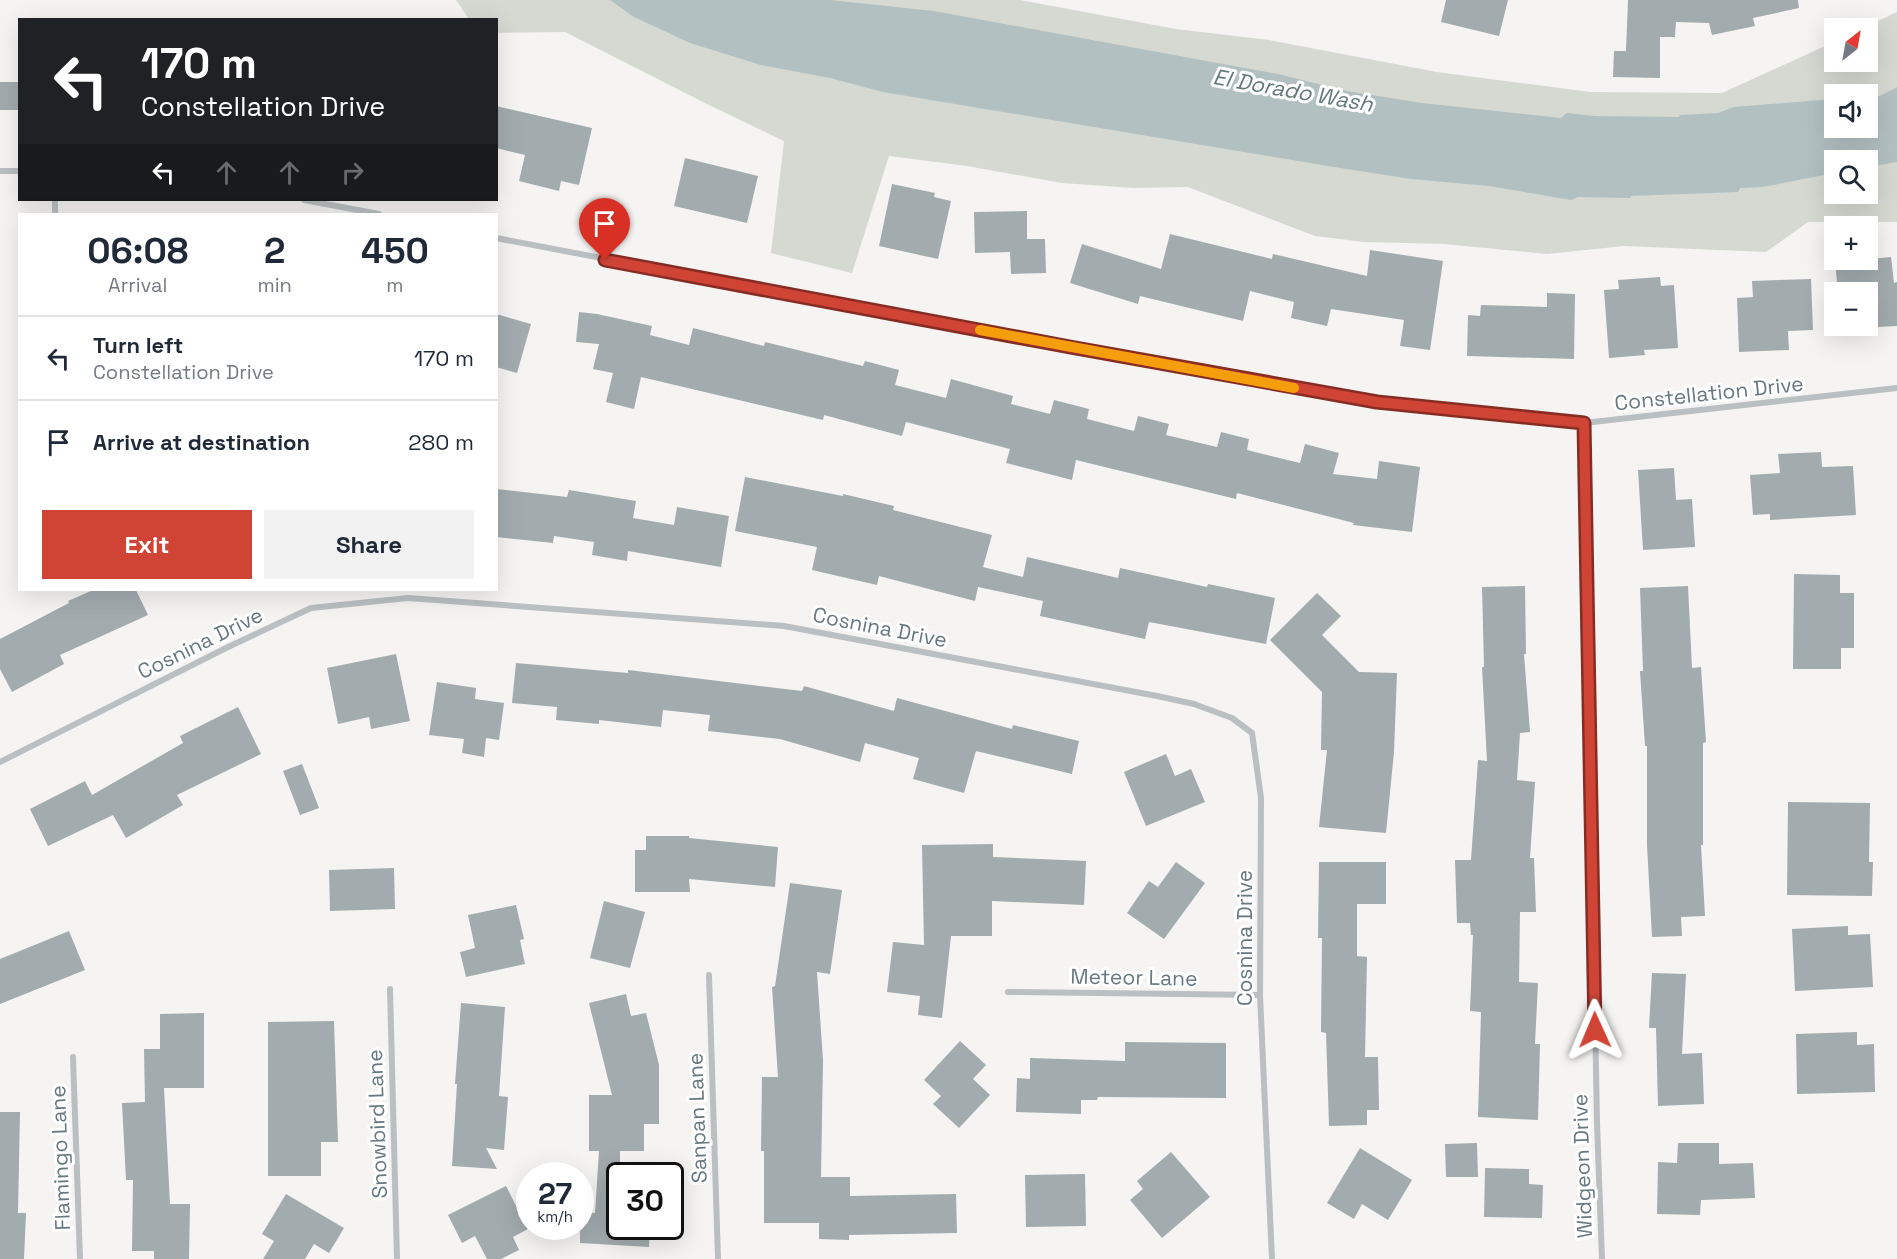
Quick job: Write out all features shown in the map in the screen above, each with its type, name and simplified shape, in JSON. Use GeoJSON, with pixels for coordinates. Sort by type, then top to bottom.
{"type":"FeatureCollection","features":[{"type":"Feature","properties":{"kind":"street"},"geometry":{"type":"LineString","coordinates":[[0,171],[18,171]]}},
{"type":"Feature","properties":{"kind":"street"},"geometry":{"type":"LineString","coordinates":[[309,201],[374,213]]}},
{"type":"Feature","properties":{"kind":"street","name":"Constellation Drive"},"geometry":{"type":"LineString","coordinates":[[498,238],[1058,345],[1377,402],[1584,423],[1897,388]]}},
{"type":"Feature","properties":{"kind":"street","name":"Widgeon Drive"},"geometry":{"type":"LineString","coordinates":[[1584,423],[1597,1123],[1602,1259]]}},
{"type":"Feature","properties":{"kind":"street","name":"Cosnina Drive"},"geometry":{"type":"LineString","coordinates":[[0,762],[228,647],[311,608],[408,598],[784,626],[1194,704],[1232,718],[1252,733],[1262,798],[1260,995],[1272,1259]]}},
{"type":"Feature","properties":{"kind":"street","name":"Sanpan Lane"},"geometry":{"type":"LineString","coordinates":[[710,975],[718,1259]]}},
{"type":"Feature","properties":{"kind":"street","name":"Snowbird Lane"},"geometry":{"type":"LineString","coordinates":[[390,989],[397,1259]]}},
{"type":"Feature","properties":{"kind":"street","name":"Meteor Lane"},"geometry":{"type":"LineString","coordinates":[[1008,992],[1260,995]]}},
{"type":"Feature","properties":{"kind":"street","name":"Flamingo Lane"},"geometry":{"type":"LineString","coordinates":[[73,1057],[80,1259]]}},
{"type":"Feature","properties":{"kind":"shaded area"},"geometry":{"type":"Polygon","coordinates":[[[456,0],[1020,0],[1176,29],[1269,40],[1437,72],[1590,92],[1722,93],[1824,47],[1824,72],[1878,72],[1878,21],[1897,12],[1897,222],[1878,222],[1878,216],[1824,216],[1824,222],[1808,222],[1766,252],[1624,246],[1547,254],[1444,244],[1364,242],[1315,236],[1188,187],[1133,188],[1062,183],[967,166],[889,156],[852,273],[771,253],[784,141],[565,32],[498,33],[498,18],[468,18],[456,0]]]}},
{"type":"Feature","properties":{"kind":"water","name":"El Dorado Wash"},"geometry":{"type":"Polygon","coordinates":[[[610,0],[830,0],[934,11],[1278,74],[1347,91],[1422,103],[1561,118],[1567,113],[1595,116],[1679,117],[1680,115],[1718,113],[1734,107],[1824,100],[1824,138],[1878,138],[1878,96],[1897,87],[1897,162],[1878,165],[1878,150],[1824,150],[1824,175],[1763,187],[1740,188],[1738,192],[1631,196],[1630,198],[1578,197],[1571,200],[1489,186],[1411,179],[1334,167],[883,92],[830,78],[761,65],[690,43],[634,17],[610,0]]]}},
{"type":"Feature","properties":{"kind":"building"},"geometry":{"type":"Polygon","coordinates":[[[1446,0],[1508,0],[1499,36],[1441,22],[1446,0]]]}},
{"type":"Feature","properties":{"kind":"building"},"geometry":{"type":"Polygon","coordinates":[[[1628,0],[1798,0],[1799,8],[1753,18],[1755,26],[1712,35],[1709,23],[1676,22],[1675,37],[1660,37],[1660,78],[1613,77],[1614,51],[1626,51],[1628,0]]]}},
{"type":"Feature","properties":{"kind":"building"},"geometry":{"type":"Polygon","coordinates":[[[0,82],[18,82],[18,110],[0,110],[0,82]]]}},
{"type":"Feature","properties":{"kind":"building"},"geometry":{"type":"Polygon","coordinates":[[[498,106],[592,128],[579,185],[561,181],[559,191],[519,181],[525,155],[498,148],[498,106]]]}},
{"type":"Feature","properties":{"kind":"building"},"geometry":{"type":"Polygon","coordinates":[[[685,158],[758,176],[747,223],[674,206],[685,158]]]}},
{"type":"Feature","properties":{"kind":"building"},"geometry":{"type":"Polygon","coordinates":[[[892,184],[935,193],[934,197],[951,201],[938,259],[879,246],[892,184]]]}},
{"type":"Feature","properties":{"kind":"building"},"geometry":{"type":"Polygon","coordinates":[[[1027,211],[1027,239],[1045,239],[1046,273],[1011,274],[1010,252],[975,253],[974,212],[1027,211]]]}},
{"type":"Feature","properties":{"kind":"building"},"geometry":{"type":"Polygon","coordinates":[[[1170,234],[1272,259],[1273,254],[1367,276],[1370,250],[1443,261],[1430,350],[1400,346],[1404,320],[1331,309],[1327,326],[1291,318],[1294,302],[1250,291],[1243,321],[1140,296],[1138,304],[1070,283],[1082,244],[1161,269],[1170,234]]]}},
{"type":"Feature","properties":{"kind":"building"},"geometry":{"type":"Polygon","coordinates":[[[1891,257],[1894,283],[1897,282],[1897,326],[1878,327],[1878,282],[1837,282],[1836,270],[1878,270],[1878,258],[1891,257]]]}},
{"type":"Feature","properties":{"kind":"building"},"geometry":{"type":"Polygon","coordinates":[[[1660,277],[1661,286],[1674,285],[1678,348],[1644,350],[1645,355],[1609,358],[1604,290],[1619,289],[1618,280],[1660,277]]]}},
{"type":"Feature","properties":{"kind":"building"},"geometry":{"type":"Polygon","coordinates":[[[1811,279],[1813,330],[1788,331],[1789,350],[1739,352],[1737,298],[1753,297],[1752,281],[1811,279]]]}},
{"type":"Feature","properties":{"kind":"building"},"geometry":{"type":"Polygon","coordinates":[[[1547,293],[1575,294],[1574,359],[1467,356],[1468,315],[1480,316],[1481,305],[1547,307],[1547,293]]]}},
{"type":"Feature","properties":{"kind":"building"},"geometry":{"type":"Polygon","coordinates":[[[579,312],[652,326],[650,335],[689,345],[693,328],[764,346],[765,342],[863,366],[865,361],[899,370],[895,385],[946,398],[951,379],[1013,396],[1011,404],[1050,414],[1054,400],[1089,409],[1087,419],[1134,431],[1138,416],[1169,424],[1166,435],[1217,447],[1221,432],[1249,439],[1247,450],[1300,463],[1305,444],[1339,453],[1333,474],[1377,479],[1379,461],[1420,467],[1412,532],[1353,525],[1354,523],[1237,493],[1236,499],[1076,460],[1072,480],[1006,463],[1010,449],[906,422],[902,436],[824,415],[823,420],[641,377],[634,409],[606,402],[613,373],[593,369],[599,344],[576,342],[579,312]]]}},
{"type":"Feature","properties":{"kind":"building"},"geometry":{"type":"Polygon","coordinates":[[[498,315],[531,324],[517,373],[498,368],[498,315]]]}},
{"type":"Feature","properties":{"kind":"building"},"geometry":{"type":"Polygon","coordinates":[[[1821,452],[1822,467],[1853,466],[1856,515],[1770,520],[1770,514],[1753,515],[1750,475],[1780,473],[1778,454],[1821,452]]]}},
{"type":"Feature","properties":{"kind":"building"},"geometry":{"type":"Polygon","coordinates":[[[1674,468],[1676,500],[1692,499],[1695,547],[1643,550],[1638,470],[1674,468]]]}},
{"type":"Feature","properties":{"kind":"building"},"geometry":{"type":"Polygon","coordinates":[[[745,477],[843,496],[843,494],[894,506],[893,510],[992,535],[983,567],[1023,577],[1027,557],[1118,578],[1120,568],[1207,587],[1208,584],[1275,598],[1266,644],[1149,622],[1145,639],[1040,616],[1043,601],[978,587],[975,601],[879,576],[877,585],[812,570],[817,547],[735,531],[745,477]]]}},
{"type":"Feature","properties":{"kind":"building"},"geometry":{"type":"Polygon","coordinates":[[[498,489],[567,497],[569,490],[636,501],[633,518],[674,525],[677,507],[729,516],[721,567],[628,551],[627,561],[592,555],[594,542],[554,536],[553,543],[498,537],[498,489]]]}},
{"type":"Feature","properties":{"kind":"building"},"geometry":{"type":"Polygon","coordinates":[[[1794,574],[1840,575],[1840,593],[1854,593],[1854,648],[1841,648],[1841,669],[1793,669],[1794,574]]]}},
{"type":"Feature","properties":{"kind":"building"},"geometry":{"type":"Polygon","coordinates":[[[1525,586],[1526,654],[1524,654],[1530,732],[1520,733],[1517,780],[1535,782],[1530,858],[1534,858],[1536,912],[1520,912],[1519,982],[1538,983],[1535,1044],[1540,1044],[1538,1120],[1478,1117],[1481,1012],[1470,1011],[1473,935],[1471,935],[1470,923],[1457,923],[1455,860],[1471,860],[1478,760],[1487,761],[1482,667],[1484,667],[1482,587],[1525,586]]]}},
{"type":"Feature","properties":{"kind":"building"},"geometry":{"type":"Polygon","coordinates":[[[1688,586],[1692,668],[1701,667],[1706,742],[1703,743],[1703,845],[1701,845],[1705,916],[1681,917],[1682,936],[1652,937],[1647,845],[1647,746],[1645,746],[1640,671],[1643,671],[1640,588],[1688,586]]]}},
{"type":"Feature","properties":{"kind":"building"},"geometry":{"type":"Polygon","coordinates":[[[91,591],[136,591],[148,615],[60,655],[64,664],[12,692],[0,669],[0,639],[69,603],[68,601],[91,591]]]}},
{"type":"Feature","properties":{"kind":"building"},"geometry":{"type":"Polygon","coordinates":[[[1317,593],[1341,616],[1322,635],[1359,672],[1397,673],[1394,752],[1386,833],[1319,827],[1327,750],[1321,750],[1322,692],[1270,640],[1317,593]]]}},
{"type":"Feature","properties":{"kind":"building"},"geometry":{"type":"Polygon","coordinates":[[[396,654],[410,721],[371,729],[369,717],[338,724],[327,668],[396,654]]]}},
{"type":"Feature","properties":{"kind":"building"},"geometry":{"type":"Polygon","coordinates":[[[516,663],[628,673],[628,670],[802,691],[804,686],[894,711],[897,698],[1012,729],[1013,725],[1079,741],[1072,774],[976,751],[964,793],[913,779],[919,758],[865,743],[860,762],[780,739],[708,731],[710,715],[663,710],[661,727],[599,720],[599,724],[556,720],[557,707],[512,703],[516,663]]]}},
{"type":"Feature","properties":{"kind":"building"},"geometry":{"type":"Polygon","coordinates":[[[437,682],[476,688],[475,699],[504,703],[499,740],[486,738],[484,757],[462,753],[464,739],[429,735],[437,682]]]}},
{"type":"Feature","properties":{"kind":"building"},"geometry":{"type":"Polygon","coordinates":[[[238,707],[261,754],[177,795],[183,805],[126,838],[113,815],[48,846],[30,809],[85,781],[92,795],[183,743],[180,736],[238,707]]]}},
{"type":"Feature","properties":{"kind":"building"},"geometry":{"type":"Polygon","coordinates":[[[1166,754],[1175,776],[1191,769],[1205,802],[1146,826],[1124,772],[1166,754]]]}},
{"type":"Feature","properties":{"kind":"building"},"geometry":{"type":"Polygon","coordinates":[[[302,764],[319,808],[300,815],[283,771],[302,764]]]}},
{"type":"Feature","properties":{"kind":"building"},"geometry":{"type":"Polygon","coordinates":[[[1788,802],[1870,803],[1869,862],[1873,862],[1872,896],[1787,895],[1788,802]]]}},
{"type":"Feature","properties":{"kind":"building"},"geometry":{"type":"Polygon","coordinates":[[[646,836],[689,836],[689,838],[778,847],[775,887],[689,879],[690,892],[635,892],[635,850],[646,850],[646,836]]]}},
{"type":"Feature","properties":{"kind":"building"},"geometry":{"type":"Polygon","coordinates":[[[993,844],[993,857],[1086,861],[1084,905],[992,901],[992,936],[951,936],[942,1018],[918,1015],[920,996],[887,992],[893,942],[924,945],[922,845],[993,844]]]}},
{"type":"Feature","properties":{"kind":"building"},"geometry":{"type":"Polygon","coordinates":[[[1176,862],[1205,883],[1164,939],[1127,913],[1149,881],[1158,887],[1176,862]]]}},
{"type":"Feature","properties":{"kind":"building"},"geometry":{"type":"Polygon","coordinates":[[[1319,862],[1386,862],[1386,904],[1357,904],[1357,956],[1367,957],[1365,1057],[1378,1057],[1379,1110],[1367,1110],[1367,1125],[1329,1126],[1326,1033],[1321,1032],[1322,938],[1318,938],[1319,862]]]}},
{"type":"Feature","properties":{"kind":"building"},"geometry":{"type":"Polygon","coordinates":[[[394,868],[395,909],[330,911],[329,870],[394,868]]]}},
{"type":"Feature","properties":{"kind":"building"},"geometry":{"type":"Polygon","coordinates":[[[790,883],[842,890],[830,974],[817,972],[823,1060],[821,1177],[850,1177],[850,1196],[956,1194],[957,1233],[849,1235],[849,1240],[819,1239],[819,1223],[764,1223],[764,1151],[761,1151],[762,1077],[778,1077],[772,987],[775,986],[790,883]]]}},
{"type":"Feature","properties":{"kind":"building"},"geometry":{"type":"Polygon","coordinates":[[[604,901],[645,912],[630,968],[590,958],[604,901]]]}},
{"type":"Feature","properties":{"kind":"building"},"geometry":{"type":"Polygon","coordinates":[[[516,905],[524,939],[520,940],[525,964],[466,977],[460,952],[475,948],[468,915],[516,905]]]}},
{"type":"Feature","properties":{"kind":"building"},"geometry":{"type":"Polygon","coordinates":[[[1848,926],[1848,935],[1870,934],[1873,987],[1795,991],[1792,929],[1848,926]]]}},
{"type":"Feature","properties":{"kind":"building"},"geometry":{"type":"Polygon","coordinates":[[[69,931],[85,970],[0,1004],[0,959],[69,931]]]}},
{"type":"Feature","properties":{"kind":"building"},"geometry":{"type":"Polygon","coordinates":[[[1652,973],[1686,974],[1682,1054],[1702,1053],[1704,1104],[1658,1106],[1656,1028],[1649,1028],[1652,973]]]}},
{"type":"Feature","properties":{"kind":"building"},"geometry":{"type":"Polygon","coordinates":[[[626,994],[631,1016],[646,1013],[659,1065],[659,1124],[644,1124],[644,1151],[620,1151],[620,1162],[606,1162],[606,1240],[649,1240],[649,1247],[580,1243],[580,1240],[594,1240],[599,1151],[589,1151],[589,1095],[612,1095],[589,1003],[626,994]]]}},
{"type":"Feature","properties":{"kind":"building"},"geometry":{"type":"Polygon","coordinates":[[[461,1003],[505,1007],[499,1096],[508,1097],[504,1150],[486,1148],[497,1169],[452,1166],[461,1003]]]}},
{"type":"Feature","properties":{"kind":"building"},"geometry":{"type":"Polygon","coordinates":[[[204,1013],[204,1088],[164,1088],[170,1204],[190,1204],[189,1259],[154,1259],[154,1251],[132,1251],[133,1180],[126,1180],[122,1103],[145,1102],[144,1049],[160,1049],[160,1014],[204,1013]]]}},
{"type":"Feature","properties":{"kind":"building"},"geometry":{"type":"Polygon","coordinates":[[[334,1021],[338,1142],[321,1142],[321,1176],[268,1176],[268,1022],[334,1021]]]}},
{"type":"Feature","properties":{"kind":"building"},"geometry":{"type":"Polygon","coordinates":[[[1857,1032],[1857,1045],[1874,1044],[1875,1092],[1797,1094],[1796,1034],[1857,1032]]]}},
{"type":"Feature","properties":{"kind":"building"},"geometry":{"type":"Polygon","coordinates":[[[960,1041],[986,1065],[973,1079],[990,1095],[959,1128],[933,1104],[941,1096],[924,1080],[960,1041]]]}},
{"type":"Feature","properties":{"kind":"building"},"geometry":{"type":"Polygon","coordinates":[[[1125,1042],[1226,1043],[1226,1098],[1098,1097],[1097,1100],[1081,1100],[1081,1114],[1016,1112],[1017,1078],[1030,1079],[1030,1058],[1125,1061],[1125,1042]]]}},
{"type":"Feature","properties":{"kind":"building"},"geometry":{"type":"Polygon","coordinates":[[[0,1112],[20,1112],[18,1213],[26,1213],[24,1259],[0,1259],[0,1112]]]}},
{"type":"Feature","properties":{"kind":"building"},"geometry":{"type":"Polygon","coordinates":[[[1477,1143],[1478,1177],[1446,1177],[1445,1144],[1477,1143]]]}},
{"type":"Feature","properties":{"kind":"building"},"geometry":{"type":"Polygon","coordinates":[[[1678,1143],[1719,1143],[1719,1164],[1753,1163],[1755,1198],[1701,1200],[1700,1215],[1657,1214],[1658,1162],[1677,1163],[1678,1143]]]}},
{"type":"Feature","properties":{"kind":"building"},"geometry":{"type":"Polygon","coordinates":[[[1360,1148],[1412,1180],[1388,1220],[1362,1204],[1354,1219],[1327,1203],[1360,1148]]]}},
{"type":"Feature","properties":{"kind":"building"},"geometry":{"type":"Polygon","coordinates":[[[1171,1152],[1210,1197],[1162,1238],[1130,1200],[1143,1189],[1137,1181],[1171,1152]]]}},
{"type":"Feature","properties":{"kind":"building"},"geometry":{"type":"Polygon","coordinates":[[[1485,1168],[1529,1169],[1529,1184],[1543,1185],[1542,1218],[1484,1217],[1485,1168]]]}},
{"type":"Feature","properties":{"kind":"building"},"geometry":{"type":"Polygon","coordinates":[[[1085,1174],[1086,1226],[1026,1227],[1025,1175],[1085,1174]]]}},
{"type":"Feature","properties":{"kind":"building"},"geometry":{"type":"Polygon","coordinates":[[[506,1186],[516,1206],[516,1235],[513,1237],[519,1250],[501,1259],[487,1259],[475,1236],[462,1243],[448,1215],[506,1186]]]}},
{"type":"Feature","properties":{"kind":"building"},"geometry":{"type":"Polygon","coordinates":[[[286,1194],[344,1228],[329,1253],[314,1244],[305,1259],[263,1259],[274,1241],[262,1234],[286,1194]]]}},
{"type":"Feature","properties":{"kind":"slow traffic"},"geometry":{"type":"LineString","coordinates":[[980,330],[1294,388]]}},
{"type":"Feature","properties":{"kind":"route"},"geometry":{"type":"LineString","coordinates":[[605,260],[1377,402],[1584,423],[1595,1030]]}}]}
